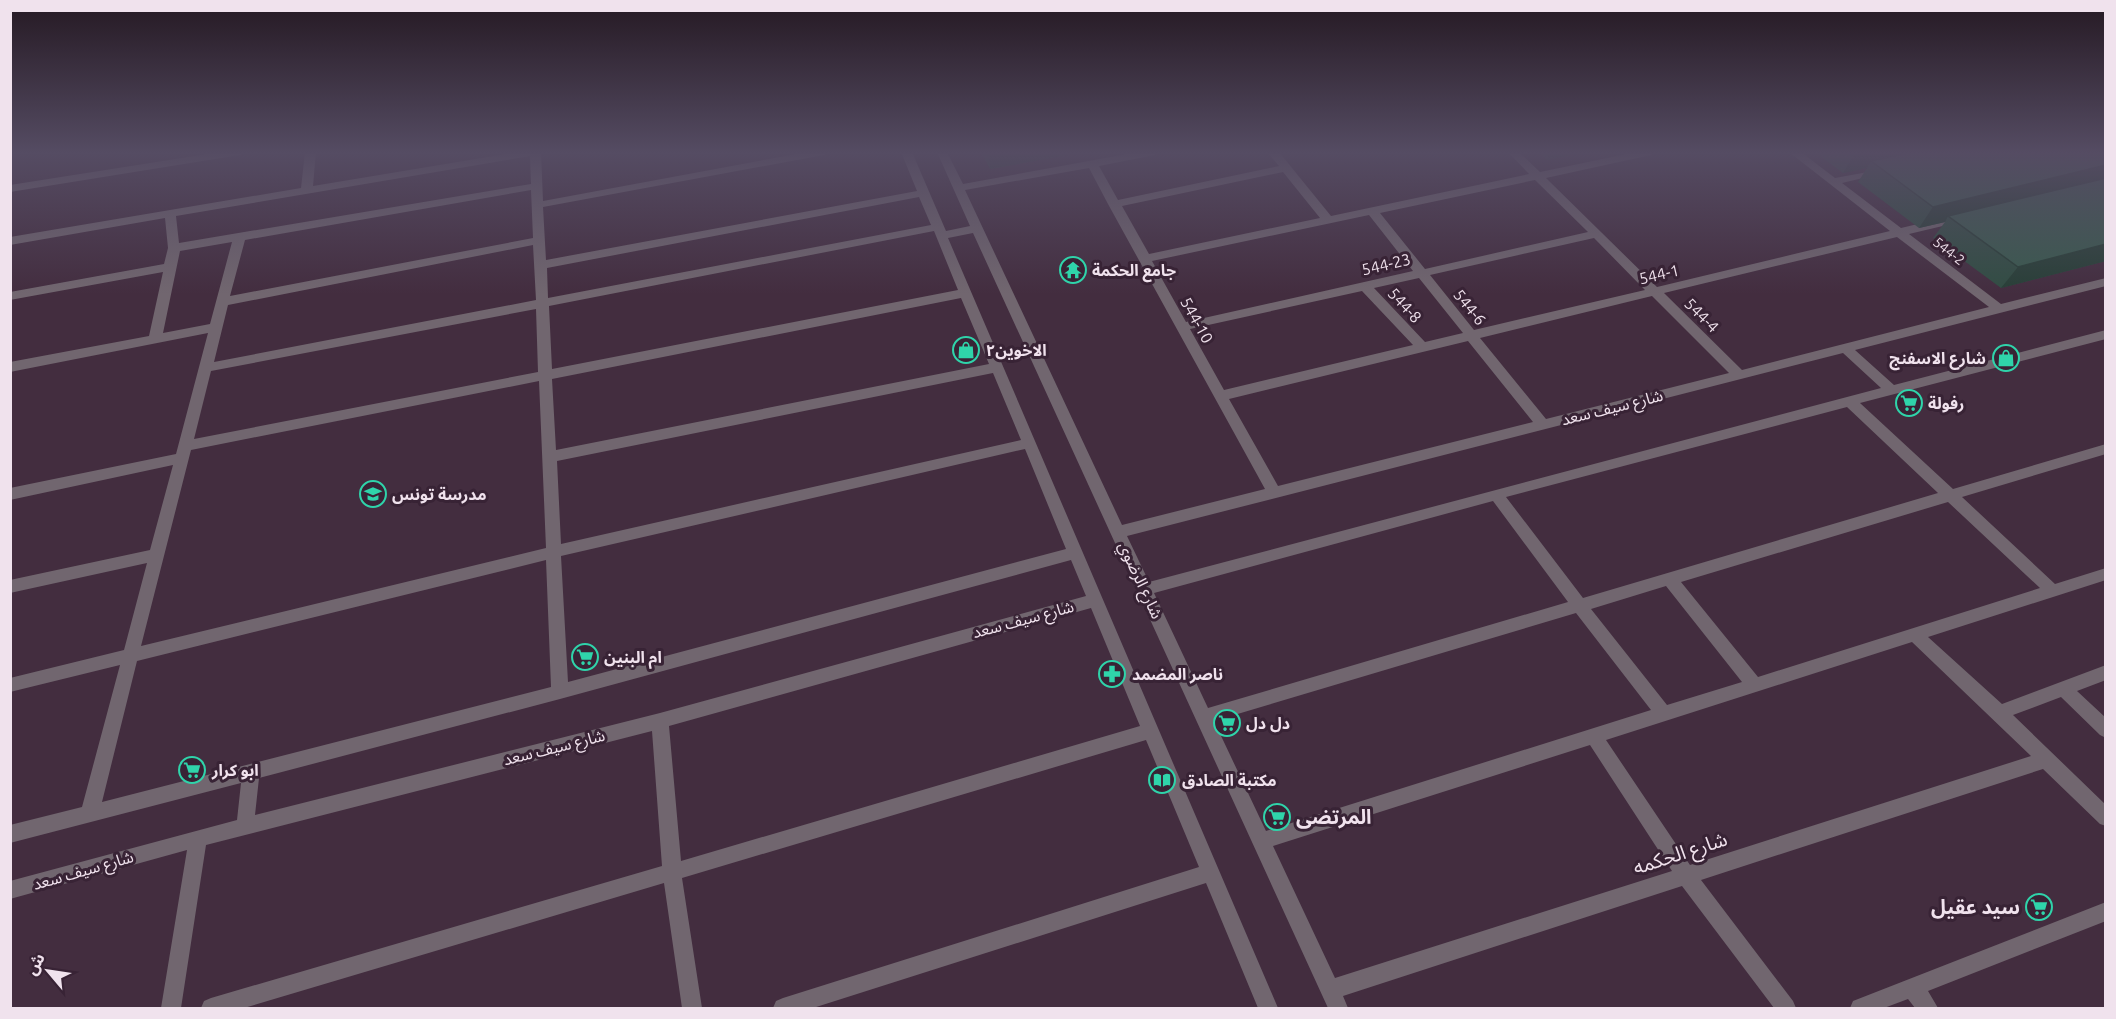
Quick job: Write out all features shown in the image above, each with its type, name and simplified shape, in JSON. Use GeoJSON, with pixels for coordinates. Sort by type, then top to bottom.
{"type":"FeatureCollection","features":[{"type":"Feature","properties":{"kind":"street"},"geometry":{"type":"LineString","coordinates":[[10,241],[256,200]]}},
{"type":"Feature","properties":{"kind":"street"},"geometry":{"type":"LineString","coordinates":[[174,248],[239,239],[461,200]]}},
{"type":"Feature","properties":{"kind":"street"},"geometry":{"type":"LineString","coordinates":[[538,200],[561,692]]}},
{"type":"Feature","properties":{"kind":"street"},"geometry":{"type":"LineString","coordinates":[[538,206],[572,200]]}},
{"type":"Feature","properties":{"kind":"street"},"geometry":{"type":"LineString","coordinates":[[541,265],[889,200]]}},
{"type":"Feature","properties":{"kind":"street"},"geometry":{"type":"LineString","coordinates":[[927,200],[1269,1008]]}},
{"type":"Feature","properties":{"kind":"street","name":"شارع الرضوي"},"geometry":{"type":"LineString","coordinates":[[964,200],[1338,1008]]}},
{"type":"Feature","properties":{"kind":"street","name":"544-10"},"geometry":{"type":"LineString","coordinates":[[1112,200],[1274,493]]}},
{"type":"Feature","properties":{"kind":"street"},"geometry":{"type":"LineString","coordinates":[[1114,204],[1135,200]]}},
{"type":"Feature","properties":{"kind":"street"},"geometry":{"type":"LineString","coordinates":[[1311,200],[1328,220]]}},
{"type":"Feature","properties":{"kind":"street"},"geometry":{"type":"LineString","coordinates":[[1144,259],[1426,200]]}},
{"type":"Feature","properties":{"kind":"street","name":"544-4"},"geometry":{"type":"LineString","coordinates":[[1562,200],[1739,375]]}},
{"type":"Feature","properties":{"kind":"street","name":"544-2"},"geometry":{"type":"LineString","coordinates":[[1856,200],[1999,309]]}},
{"type":"Feature","properties":{"kind":"street","name":"544-6"},"geometry":{"type":"LineString","coordinates":[[1372,211],[1543,425]]}},
{"type":"Feature","properties":{"kind":"street"},"geometry":{"type":"LineString","coordinates":[[155,339],[174,248],[170,214]]}},
{"type":"Feature","properties":{"kind":"street","name":"544-1"},"geometry":{"type":"LineString","coordinates":[[1220,396],[1980,214]]}},
{"type":"Feature","properties":{"kind":"street"},"geometry":{"type":"LineString","coordinates":[[205,368],[543,303],[940,232],[977,228]]}},
{"type":"Feature","properties":{"kind":"street","name":"544-23"},"geometry":{"type":"LineString","coordinates":[[1182,327],[1597,234]]}},
{"type":"Feature","properties":{"kind":"street"},"geometry":{"type":"LineString","coordinates":[[89,815],[239,239]]}},
{"type":"Feature","properties":{"kind":"street"},"geometry":{"type":"LineString","coordinates":[[222,302],[540,240]]}},
{"type":"Feature","properties":{"kind":"street"},"geometry":{"type":"LineString","coordinates":[[10,296],[170,267]]}},
{"type":"Feature","properties":{"kind":"street","name":"شارع سيف سعد"},"geometry":{"type":"LineString","coordinates":[[1119,532],[2106,282]]}},
{"type":"Feature","properties":{"kind":"street","name":"544-8"},"geometry":{"type":"LineString","coordinates":[[1365,286],[1422,347]]}},
{"type":"Feature","properties":{"kind":"street"},"geometry":{"type":"LineString","coordinates":[[10,495],[183,452],[966,293]]}},
{"type":"Feature","properties":{"kind":"street"},"geometry":{"type":"LineString","coordinates":[[10,367],[216,327]]}},
{"type":"Feature","properties":{"kind":"street"},"geometry":{"type":"LineString","coordinates":[[1146,589],[1496,494],[2104,336]]}},
{"type":"Feature","properties":{"kind":"street"},"geometry":{"type":"LineString","coordinates":[[1845,348],[1892,391]]}},
{"type":"Feature","properties":{"kind":"street"},"geometry":{"type":"LineString","coordinates":[[549,457],[997,367]]}},
{"type":"Feature","properties":{"kind":"street"},"geometry":{"type":"LineString","coordinates":[[1850,402],[2053,591]]}},
{"type":"Feature","properties":{"kind":"street"},"geometry":{"type":"LineString","coordinates":[[10,685],[554,552],[1029,443]]}},
{"type":"Feature","properties":{"kind":"street"},"geometry":{"type":"LineString","coordinates":[[1204,717],[2106,449]]}},
{"type":"Feature","properties":{"kind":"street"},"geometry":{"type":"LineString","coordinates":[[1496,494],[1664,714]]}},
{"type":"Feature","properties":{"kind":"street"},"geometry":{"type":"LineString","coordinates":[[10,834],[561,692],[1076,553]]}},
{"type":"Feature","properties":{"kind":"street"},"geometry":{"type":"LineString","coordinates":[[10,587],[157,555]]}},
{"type":"Feature","properties":{"kind":"street"},"geometry":{"type":"LineString","coordinates":[[1261,841],[2106,574]]}},
{"type":"Feature","properties":{"kind":"street"},"geometry":{"type":"LineString","coordinates":[[1669,578],[1755,685]]}},
{"type":"Feature","properties":{"kind":"street","name":"شارع سيف سعد"},"geometry":{"type":"LineString","coordinates":[[10,890],[198,838],[660,721],[1096,600]]}},
{"type":"Feature","properties":{"kind":"street"},"geometry":{"type":"LineString","coordinates":[[1915,634],[2106,818]]}},
{"type":"Feature","properties":{"kind":"street"},"geometry":{"type":"LineString","coordinates":[[1999,713],[2106,672]]}},
{"type":"Feature","properties":{"kind":"street"},"geometry":{"type":"LineString","coordinates":[[2063,688],[2106,729]]}},
{"type":"Feature","properties":{"kind":"street"},"geometry":{"type":"LineString","coordinates":[[660,721],[672,872],[692,1008]]}},
{"type":"Feature","properties":{"kind":"street"},"geometry":{"type":"LineString","coordinates":[[211,1008],[1151,731]]}},
{"type":"Feature","properties":{"kind":"street"},"geometry":{"type":"LineString","coordinates":[[1594,736],[1686,875],[1786,1008]]}},
{"type":"Feature","properties":{"kind":"street","name":"شارع الحكمه"},"geometry":{"type":"LineString","coordinates":[[1329,990],[2045,759]]}},
{"type":"Feature","properties":{"kind":"street"},"geometry":{"type":"LineString","coordinates":[[245,826],[251,773]]}},
{"type":"Feature","properties":{"kind":"street"},"geometry":{"type":"LineString","coordinates":[[171,1008],[198,838]]}},
{"type":"Feature","properties":{"kind":"street"},"geometry":{"type":"LineString","coordinates":[[783,1008],[1210,872]]}},
{"type":"Feature","properties":{"kind":"street"},"geometry":{"type":"LineString","coordinates":[[1860,1008],[2106,911]]}},
{"type":"Feature","properties":{"kind":"street"},"geometry":{"type":"LineString","coordinates":[[1912,988],[1928,1008]]}},
{"type":"Feature","properties":{"kind":"building"},"geometry":{"type":"Polygon","coordinates":[[[1923,200],[1964,200],[1933,207],[1923,200]]]}},
{"type":"Feature","properties":{"kind":"building"},"geometry":{"type":"Polygon","coordinates":[[[2016,200],[2106,200],[2106,244],[2018,267],[1948,216],[2016,200]]]}},
{"type":"Feature","properties":{"kind":"place","name":"جامع الحكمة"},"geometry":{"type":"Point","coordinates":[1073,270]}},
{"type":"Feature","properties":{"kind":"place","name":"الاخوين٢"},"geometry":{"type":"Point","coordinates":[966,350]}},
{"type":"Feature","properties":{"kind":"place","name":"شارع الاسفنج"},"geometry":{"type":"Point","coordinates":[2006,358]}},
{"type":"Feature","properties":{"kind":"place","name":"رفولة"},"geometry":{"type":"Point","coordinates":[1909,403]}},
{"type":"Feature","properties":{"kind":"place","name":"مدرسة تونس"},"geometry":{"type":"Point","coordinates":[373,494]}},
{"type":"Feature","properties":{"kind":"place","name":"ام البنين"},"geometry":{"type":"Point","coordinates":[585,657]}},
{"type":"Feature","properties":{"kind":"place","name":"ناصر المضمد"},"geometry":{"type":"Point","coordinates":[1112,674]}},
{"type":"Feature","properties":{"kind":"place","name":"دل دل"},"geometry":{"type":"Point","coordinates":[1227,723]}},
{"type":"Feature","properties":{"kind":"place","name":"ابو كرار"},"geometry":{"type":"Point","coordinates":[192,770]}},
{"type":"Feature","properties":{"kind":"place","name":"مكتبة الصادق"},"geometry":{"type":"Point","coordinates":[1162,780]}},
{"type":"Feature","properties":{"kind":"place","name":"المرتضى"},"geometry":{"type":"Point","coordinates":[1277,817]}},
{"type":"Feature","properties":{"kind":"place","name":"سيد عقيل"},"geometry":{"type":"Point","coordinates":[2039,907]}}]}
